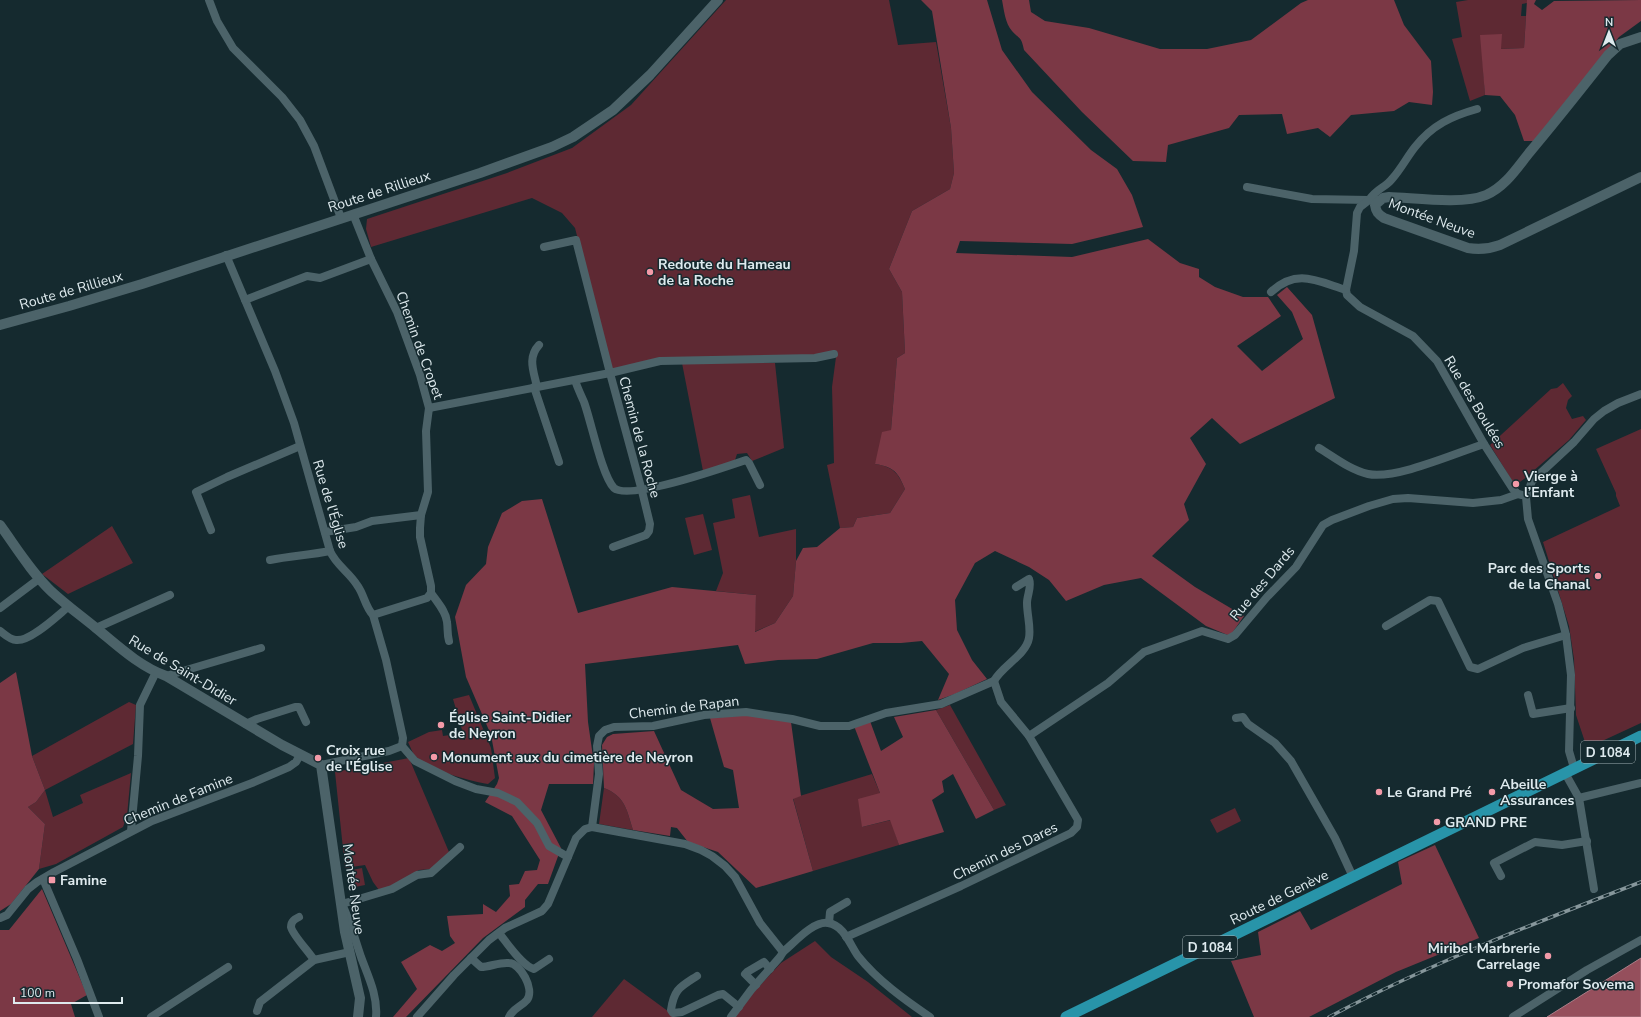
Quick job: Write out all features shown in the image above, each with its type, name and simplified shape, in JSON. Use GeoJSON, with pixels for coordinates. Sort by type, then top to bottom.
{"type":"FeatureCollection","features":[{"type":"Feature","properties":{"kind":"main road","name":"D 1084"},"geometry":{"type":"LineString","coordinates":[[1353,877],[1641,736]]}},
{"type":"Feature","properties":{"kind":"main road","name":"Route de Genève"},"geometry":{"type":"LineString","coordinates":[[1066,1017],[1353,877]]}},
{"type":"Feature","properties":{"kind":"street"},"geometry":{"type":"LineString","coordinates":[[209,0],[217,22],[233,48],[282,97],[300,120],[314,146],[342,218]]}},
{"type":"Feature","properties":{"kind":"street","name":"Route de Rillieux"},"geometry":{"type":"LineString","coordinates":[[0,325],[97,298],[537,154],[573,137],[613,110],[636,89],[718,0]]}},
{"type":"Feature","properties":{"kind":"street","name":"Montée Neuve"},"geometry":{"type":"LineString","coordinates":[[1641,37],[1620,44],[1608,55],[1535,146],[1503,184],[1496,190],[1475,198],[1462,200],[1389,197],[1374,200],[1378,214],[1384,218],[1468,248],[1479,250],[1500,245],[1641,177]]}},
{"type":"Feature","properties":{"kind":"street"},"geometry":{"type":"LineString","coordinates":[[1374,200],[1375,191],[1391,181],[1427,133],[1441,122],[1477,109]]}},
{"type":"Feature","properties":{"kind":"street"},"geometry":{"type":"LineString","coordinates":[[1248,187],[1312,199],[1374,200]]}},
{"type":"Feature","properties":{"kind":"street"},"geometry":{"type":"LineString","coordinates":[[1271,292],[1287,280],[1298,278],[1313,280],[1346,290],[1354,251],[1357,214],[1360,207],[1374,200]]}},
{"type":"Feature","properties":{"kind":"street","name":"Chemin de Cropet"},"geometry":{"type":"LineString","coordinates":[[353,214],[397,312],[420,375],[429,408],[426,431],[428,492],[421,515],[420,538],[432,593]]}},
{"type":"Feature","properties":{"kind":"street"},"geometry":{"type":"LineString","coordinates":[[544,247],[576,240],[610,373],[660,361],[815,358],[834,354]]}},
{"type":"Feature","properties":{"kind":"street","name":"Rue de l'Église"},"geometry":{"type":"LineString","coordinates":[[226,255],[275,371],[294,423],[330,551],[334,560],[358,585],[373,615],[386,660],[403,738],[402,746]]}},
{"type":"Feature","properties":{"kind":"street"},"geometry":{"type":"LineString","coordinates":[[245,300],[307,276],[320,278],[372,259]]}},
{"type":"Feature","properties":{"kind":"street","name":"Rue des Boulées"},"geometry":{"type":"LineString","coordinates":[[1346,290],[1347,295],[1360,306],[1413,336],[1437,361],[1484,444],[1518,494]]}},
{"type":"Feature","properties":{"kind":"street"},"geometry":{"type":"LineString","coordinates":[[539,345],[534,350],[531,362],[536,387],[559,462]]}},
{"type":"Feature","properties":{"kind":"street","name":"Chemin de la Roche"},"geometry":{"type":"LineString","coordinates":[[429,408],[610,373],[650,524],[650,531],[646,535],[612,547]]}},
{"type":"Feature","properties":{"kind":"street"},"geometry":{"type":"LineString","coordinates":[[575,380],[584,402],[605,471],[613,487],[618,490],[624,492],[642,491],[746,460],[748,461],[760,485]]}},
{"type":"Feature","properties":{"kind":"street"},"geometry":{"type":"LineString","coordinates":[[1594,889],[1579,798],[1570,771],[1569,751],[1571,675],[1566,635],[1558,604],[1528,519],[1526,497],[1532,481],[1574,442],[1594,419],[1618,403],[1641,394]]}},
{"type":"Feature","properties":{"kind":"street"},"geometry":{"type":"LineString","coordinates":[[1318,448],[1355,469],[1368,474],[1379,475],[1399,473],[1484,444]]}},
{"type":"Feature","properties":{"kind":"street"},"geometry":{"type":"LineString","coordinates":[[211,530],[196,492],[300,446]]}},
{"type":"Feature","properties":{"kind":"street"},"geometry":{"type":"LineString","coordinates":[[1518,494],[1526,497]]}},
{"type":"Feature","properties":{"kind":"street","name":"Rue des Dards"},"geometry":{"type":"LineString","coordinates":[[1029,736],[1108,683],[1144,652],[1202,632],[1228,639],[1235,635],[1267,597],[1296,567],[1323,525],[1332,520],[1393,499],[1408,498],[1473,503],[1501,500],[1518,494]]}},
{"type":"Feature","properties":{"kind":"street"},"geometry":{"type":"LineString","coordinates":[[325,532],[356,527],[372,521],[421,515]]}},
{"type":"Feature","properties":{"kind":"street","name":"Rue de Saint-Didier"},"geometry":{"type":"LineString","coordinates":[[0,525],[40,578],[68,607],[96,628],[120,649],[156,672],[166,676],[246,724],[300,755],[321,765]]}},
{"type":"Feature","properties":{"kind":"street"},"geometry":{"type":"LineString","coordinates":[[270,560],[292,555],[304,556],[330,551]]}},
{"type":"Feature","properties":{"kind":"street"},"geometry":{"type":"LineString","coordinates":[[0,608],[40,578]]}},
{"type":"Feature","properties":{"kind":"street"},"geometry":{"type":"LineString","coordinates":[[994,681],[997,675],[1023,649],[1029,639],[1026,601],[1030,583],[1029,579],[1016,587]]}},
{"type":"Feature","properties":{"kind":"street"},"geometry":{"type":"LineString","coordinates":[[373,615],[427,598],[432,593],[443,610],[447,620],[446,633],[449,641]]}},
{"type":"Feature","properties":{"kind":"street"},"geometry":{"type":"LineString","coordinates":[[96,628],[170,595]]}},
{"type":"Feature","properties":{"kind":"street"},"geometry":{"type":"LineString","coordinates":[[1386,626],[1430,600],[1438,601],[1470,667],[1478,669],[1523,648],[1566,635]]}},
{"type":"Feature","properties":{"kind":"street"},"geometry":{"type":"LineString","coordinates":[[0,631],[14,640],[20,640],[37,631],[68,607]]}},
{"type":"Feature","properties":{"kind":"street"},"geometry":{"type":"LineString","coordinates":[[166,676],[261,648]]}},
{"type":"Feature","properties":{"kind":"street"},"geometry":{"type":"LineString","coordinates":[[131,831],[138,756],[140,705],[156,672]]}},
{"type":"Feature","properties":{"kind":"street","name":"Chemin de Rapan"},"geometry":{"type":"LineString","coordinates":[[592,828],[599,774],[597,746],[599,736],[605,730],[614,727],[653,726],[704,715],[746,712],[820,726],[849,726],[886,714],[941,704],[994,681]]}},
{"type":"Feature","properties":{"kind":"street","name":"Chemin des Dares"},"geometry":{"type":"LineString","coordinates":[[846,937],[961,886],[1071,833],[1077,827],[1078,820],[1029,736],[1001,702],[994,681]]}},
{"type":"Feature","properties":{"kind":"street"},"geometry":{"type":"LineString","coordinates":[[1528,695],[1533,714],[1571,708]]}},
{"type":"Feature","properties":{"kind":"street"},"geometry":{"type":"LineString","coordinates":[[246,724],[295,707],[299,707],[306,722]]}},
{"type":"Feature","properties":{"kind":"street"},"geometry":{"type":"LineString","coordinates":[[1236,718],[1243,717],[1248,724],[1274,743],[1290,761],[1335,838],[1353,877]]}},
{"type":"Feature","properties":{"kind":"street"},"geometry":{"type":"LineString","coordinates":[[321,765],[390,751],[402,746],[415,761],[455,781],[476,789],[498,793],[517,802],[537,823],[548,846],[568,857]]}},
{"type":"Feature","properties":{"kind":"street","name":"Chemin de Famine"},"geometry":{"type":"LineString","coordinates":[[0,918],[7,915],[28,889],[37,882],[152,821],[252,783],[289,766],[296,762],[300,755]]}},
{"type":"Feature","properties":{"kind":"street","name":"Montée Neuve"},"geometry":{"type":"LineString","coordinates":[[321,765],[350,952],[360,998],[358,1017]]}},
{"type":"Feature","properties":{"kind":"street"},"geometry":{"type":"LineString","coordinates":[[1579,798],[1641,783]]}},
{"type":"Feature","properties":{"kind":"street"},"geometry":{"type":"LineString","coordinates":[[417,1017],[454,975],[489,940],[505,928],[542,911],[548,904],[576,838],[585,829],[592,828],[685,844],[702,850],[712,856],[725,866],[735,877],[760,923],[783,952]]}},
{"type":"Feature","properties":{"kind":"street"},"geometry":{"type":"LineString","coordinates":[[1501,876],[1494,863],[1535,842],[1562,845],[1587,841]]}},
{"type":"Feature","properties":{"kind":"street"},"geometry":{"type":"LineString","coordinates":[[376,1017],[371,983],[349,919],[342,904],[392,890],[418,875],[431,873],[460,847]]}},
{"type":"Feature","properties":{"kind":"street"},"geometry":{"type":"LineString","coordinates":[[43,879],[80,965],[99,1017]]}},
{"type":"Feature","properties":{"kind":"street"},"geometry":{"type":"LineString","coordinates":[[829,923],[830,912],[847,902]]}},
{"type":"Feature","properties":{"kind":"street"},"geometry":{"type":"LineString","coordinates":[[299,917],[292,923],[293,931],[314,960]]}},
{"type":"Feature","properties":{"kind":"street"},"geometry":{"type":"LineString","coordinates":[[731,1017],[783,952],[816,925],[829,923],[840,929],[859,957],[881,979],[902,997],[930,1017]]}},
{"type":"Feature","properties":{"kind":"street"},"geometry":{"type":"LineString","coordinates":[[499,933],[529,968],[534,969],[549,959]]}},
{"type":"Feature","properties":{"kind":"street"},"geometry":{"type":"LineString","coordinates":[[1513,1017],[1588,970],[1641,940]]}},
{"type":"Feature","properties":{"kind":"street"},"geometry":{"type":"LineString","coordinates":[[257,1011],[260,1002],[314,960],[350,952]]}},
{"type":"Feature","properties":{"kind":"street"},"geometry":{"type":"LineString","coordinates":[[471,958],[481,967],[509,962],[514,964],[528,982],[530,991],[527,1000],[514,1008],[509,1017]]}},
{"type":"Feature","properties":{"kind":"street"},"geometry":{"type":"LineString","coordinates":[[756,985],[745,974],[764,962],[770,969]]}},
{"type":"Feature","properties":{"kind":"street"},"geometry":{"type":"LineString","coordinates":[[151,1017],[228,967]]}},
{"type":"Feature","properties":{"kind":"street"},"geometry":{"type":"LineString","coordinates":[[697,976],[682,986],[673,996],[670,1010],[673,1014],[682,1012],[723,994],[739,1007]]}},
{"type":"Feature","properties":{"kind":"shaded area"},"geometry":{"type":"Polygon","coordinates":[[[726,0],[889,0],[898,45],[936,42],[951,128],[954,173],[950,189],[912,211],[889,269],[902,292],[905,353],[897,358],[891,430],[875,464],[891,469],[900,479],[905,489],[890,513],[857,518],[853,527],[840,528],[827,465],[834,463],[832,387],[836,357],[681,358],[612,370],[575,228],[562,213],[532,198],[371,247],[366,229],[367,219],[507,173],[572,148],[631,105],[726,0]]]}},
{"type":"Feature","properties":{"kind":"shaded area"},"geometry":{"type":"Polygon","coordinates":[[[921,0],[987,0],[1002,50],[1032,92],[1091,150],[1117,169],[1132,195],[1143,227],[1072,244],[960,241],[956,253],[1072,257],[1148,239],[1180,263],[1199,269],[1199,277],[1215,287],[1243,297],[1268,297],[1281,316],[1237,346],[1262,371],[1303,339],[1292,312],[1277,295],[1287,287],[1312,315],[1335,398],[1240,444],[1212,418],[1190,438],[1206,464],[1184,504],[1189,520],[1152,556],[1195,587],[1244,616],[1230,636],[1206,626],[1141,578],[1104,585],[1066,601],[1049,580],[1029,567],[995,551],[975,563],[955,600],[957,630],[972,660],[987,679],[938,700],[949,674],[922,641],[873,643],[817,659],[778,660],[745,664],[738,645],[585,664],[588,722],[594,764],[593,784],[549,784],[541,810],[561,848],[548,884],[538,884],[525,900],[525,907],[483,938],[406,1017],[393,1017],[417,989],[401,962],[430,945],[442,951],[455,943],[450,936],[447,916],[483,914],[483,904],[496,912],[510,896],[509,885],[519,884],[525,871],[537,870],[540,860],[512,816],[485,802],[497,784],[499,778],[491,735],[466,677],[455,617],[466,585],[486,564],[488,547],[502,513],[522,501],[542,499],[578,613],[672,587],[756,595],[755,632],[775,623],[793,596],[796,561],[803,548],[817,547],[840,528],[853,527],[857,518],[890,513],[905,489],[900,478],[894,471],[887,467],[875,464],[882,432],[891,430],[897,358],[905,353],[902,292],[889,269],[912,211],[950,189],[954,173],[951,128],[932,11],[921,0]]]}},
{"type":"Feature","properties":{"kind":"shaded area"},"geometry":{"type":"Polygon","coordinates":[[[1002,0],[1029,0],[1031,12],[1045,21],[1089,28],[1160,49],[1207,49],[1251,40],[1301,3],[1308,0],[1394,0],[1404,25],[1431,61],[1433,92],[1432,105],[1409,102],[1394,111],[1351,115],[1330,137],[1318,128],[1287,134],[1282,114],[1239,115],[1229,128],[1168,145],[1166,162],[1133,161],[1082,112],[1024,50],[1021,40],[1012,31],[1008,24],[1002,0]]]}},
{"type":"Feature","properties":{"kind":"shaded area"},"geometry":{"type":"Polygon","coordinates":[[[1468,0],[1527,0],[1527,3],[1522,4],[1521,16],[1526,16],[1524,48],[1500,49],[1481,35],[1485,95],[1470,101],[1452,39],[1462,37],[1456,2],[1468,0]]]}},
{"type":"Feature","properties":{"kind":"shaded area"},"geometry":{"type":"Polygon","coordinates":[[[1527,0],[1536,0],[1534,4],[1542,10],[1554,1],[1641,0],[1641,21],[1619,37],[1534,141],[1524,141],[1515,115],[1500,96],[1485,95],[1480,35],[1502,34],[1501,49],[1524,48],[1527,0]]]}},
{"type":"Feature","properties":{"kind":"shaded area"},"geometry":{"type":"Polygon","coordinates":[[[682,363],[775,363],[784,448],[752,461],[747,453],[737,454],[734,463],[703,471],[682,363]]]}},
{"type":"Feature","properties":{"kind":"shaded area"},"geometry":{"type":"Polygon","coordinates":[[[1563,383],[1572,396],[1568,400],[1566,408],[1572,419],[1583,416],[1586,420],[1569,440],[1524,479],[1517,484],[1514,484],[1490,445],[1551,389],[1557,388],[1563,383]]]}},
{"type":"Feature","properties":{"kind":"shaded area","name":"Parc des Sports de la Chanal"},"geometry":{"type":"Polygon","coordinates":[[[1641,429],[1641,723],[1587,748],[1576,715],[1574,659],[1569,626],[1543,542],[1620,506],[1616,493],[1596,449],[1641,429]]]}},
{"type":"Feature","properties":{"kind":"shaded area"},"geometry":{"type":"Polygon","coordinates":[[[750,495],[759,537],[796,529],[796,561],[793,596],[775,623],[754,632],[756,595],[716,591],[723,573],[713,523],[735,518],[732,499],[750,495]]]}},
{"type":"Feature","properties":{"kind":"shaded area"},"geometry":{"type":"Polygon","coordinates":[[[703,514],[712,550],[694,555],[685,518],[703,514]]]}},
{"type":"Feature","properties":{"kind":"shaded area"},"geometry":{"type":"Polygon","coordinates":[[[112,526],[133,563],[68,594],[42,574],[112,526]]]}},
{"type":"Feature","properties":{"kind":"shaded area"},"geometry":{"type":"Polygon","coordinates":[[[16,672],[32,756],[45,790],[36,802],[28,807],[45,824],[39,869],[11,904],[0,911],[0,683],[16,672]]]}},
{"type":"Feature","properties":{"kind":"shaded area"},"geometry":{"type":"Polygon","coordinates":[[[469,695],[491,748],[495,778],[488,784],[460,778],[430,766],[415,756],[408,742],[429,732],[442,730],[443,736],[450,735],[465,740],[453,699],[469,695]]]}},
{"type":"Feature","properties":{"kind":"shaded area"},"geometry":{"type":"Polygon","coordinates":[[[129,702],[136,705],[133,744],[45,790],[32,756],[129,702]]]}},
{"type":"Feature","properties":{"kind":"shaded area"},"geometry":{"type":"Polygon","coordinates":[[[950,705],[1006,805],[994,810],[936,710],[950,705]]]}},
{"type":"Feature","properties":{"kind":"shaded area"},"geometry":{"type":"Polygon","coordinates":[[[936,710],[994,810],[976,819],[953,774],[942,781],[944,792],[932,800],[944,832],[899,845],[890,820],[862,827],[858,799],[880,793],[854,726],[870,721],[881,751],[903,737],[894,717],[936,710]]]}},
{"type":"Feature","properties":{"kind":"shaded area"},"geometry":{"type":"Polygon","coordinates":[[[748,715],[791,722],[801,796],[793,799],[813,871],[756,888],[718,852],[688,842],[677,828],[671,827],[670,836],[633,830],[624,804],[617,795],[604,788],[602,745],[607,737],[613,734],[654,731],[681,790],[713,809],[739,808],[733,770],[724,767],[710,718],[748,715]]]}},
{"type":"Feature","properties":{"kind":"shaded area"},"geometry":{"type":"Polygon","coordinates":[[[409,758],[449,852],[431,869],[419,870],[394,885],[379,890],[373,882],[365,865],[345,868],[335,772],[409,758]]]}},
{"type":"Feature","properties":{"kind":"shaded area"},"geometry":{"type":"Polygon","coordinates":[[[131,773],[127,816],[123,827],[56,864],[39,869],[45,824],[28,807],[36,802],[45,790],[53,817],[83,803],[80,795],[131,773]]]}},
{"type":"Feature","properties":{"kind":"shaded area"},"geometry":{"type":"Polygon","coordinates":[[[872,774],[880,793],[862,827],[891,820],[899,845],[813,871],[793,798],[872,774]]]}},
{"type":"Feature","properties":{"kind":"shaded area"},"geometry":{"type":"Polygon","coordinates":[[[604,788],[617,795],[624,804],[633,830],[599,824],[604,788]]]}},
{"type":"Feature","properties":{"kind":"shaded area"},"geometry":{"type":"Polygon","coordinates":[[[1235,808],[1241,821],[1217,833],[1210,820],[1235,808]]]}},
{"type":"Feature","properties":{"kind":"shaded area"},"geometry":{"type":"Polygon","coordinates":[[[1435,845],[1479,938],[1396,972],[1309,1017],[1254,1017],[1231,961],[1261,955],[1258,932],[1300,911],[1311,930],[1402,884],[1398,862],[1435,845]]]}},
{"type":"Feature","properties":{"kind":"shaded area"},"geometry":{"type":"Polygon","coordinates":[[[362,868],[365,885],[350,888],[347,871],[362,868]]]}},
{"type":"Feature","properties":{"kind":"shaded area"},"geometry":{"type":"Polygon","coordinates":[[[42,889],[87,995],[71,1004],[75,1017],[0,1017],[0,930],[9,930],[42,889]]]}},
{"type":"Feature","properties":{"kind":"shaded area"},"geometry":{"type":"Polygon","coordinates":[[[815,941],[831,957],[868,982],[912,1017],[735,1017],[753,993],[781,963],[815,941]]]}},
{"type":"Feature","properties":{"kind":"shaded area"},"geometry":{"type":"Polygon","coordinates":[[[1641,958],[1641,1017],[1547,1017],[1641,958]]]}},
{"type":"Feature","properties":{"kind":"shaded area"},"geometry":{"type":"Polygon","coordinates":[[[624,979],[676,1017],[592,1017],[624,979]]]}},
{"type":"Feature","properties":{"kind":"railway"},"geometry":{"type":"LineString","coordinates":[[1329,1017],[1405,979],[1483,945],[1641,882]]}},
{"type":"Feature","properties":{"kind":"place","name":"Redoute du Hameau de la Roche"},"geometry":{"type":"Point","coordinates":[650,272]}},
{"type":"Feature","properties":{"kind":"place","name":"Vierge à l’Enfant"},"geometry":{"type":"Point","coordinates":[1516,484]}},
{"type":"Feature","properties":{"kind":"place","name":"Parc des Sports de la Chanal"},"geometry":{"type":"Point","coordinates":[1598,576]}},
{"type":"Feature","properties":{"kind":"place","name":"Église Saint-Didier de Neyron"},"geometry":{"type":"Point","coordinates":[441,725]}},
{"type":"Feature","properties":{"kind":"place","name":"Monument aux du cimetière de Neyron"},"geometry":{"type":"Point","coordinates":[434,757]}},
{"type":"Feature","properties":{"kind":"place","name":"Croix rue de l'Église"},"geometry":{"type":"Point","coordinates":[318,758]}},
{"type":"Feature","properties":{"kind":"place","name":"Le Grand Pré"},"geometry":{"type":"Point","coordinates":[1379,792]}},
{"type":"Feature","properties":{"kind":"place","name":"Abeille Assurances"},"geometry":{"type":"Point","coordinates":[1492,792]}},
{"type":"Feature","properties":{"kind":"place","name":"GRAND PRE"},"geometry":{"type":"Point","coordinates":[1437,822]}},
{"type":"Feature","properties":{"kind":"place","name":"Famine"},"geometry":{"type":"Point","coordinates":[52,880]}},
{"type":"Feature","properties":{"kind":"place","name":"Miribel Marbrerie Carrelage"},"geometry":{"type":"Point","coordinates":[1548,956]}},
{"type":"Feature","properties":{"kind":"place","name":"Promafor Sovema"},"geometry":{"type":"Point","coordinates":[1510,984]}}]}
